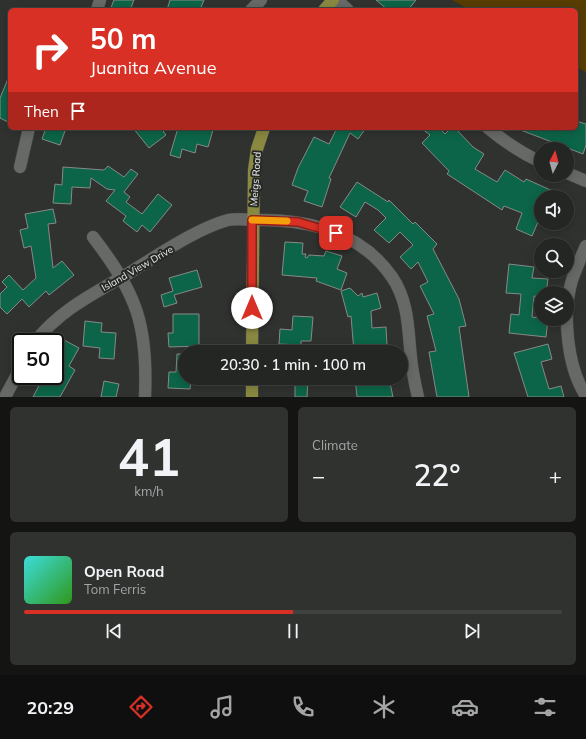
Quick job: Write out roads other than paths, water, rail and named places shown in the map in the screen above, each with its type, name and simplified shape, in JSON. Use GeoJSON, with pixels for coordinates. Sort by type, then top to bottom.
{"type":"FeatureCollection","features":[{"type":"Feature","properties":{"kind":"main road"},"geometry":{"type":"LineString","coordinates":[[326,8],[333,0]]}},
{"type":"Feature","properties":{"kind":"main road","name":"Meigs Road"},"geometry":{"type":"LineString","coordinates":[[252,345],[252,220],[256,149],[263,130]]}},
{"type":"Feature","properties":{"kind":"main road"},"geometry":{"type":"LineString","coordinates":[[252,385],[252,397]]}},
{"type":"Feature","properties":{"kind":"street"},"geometry":{"type":"LineString","coordinates":[[253,8],[261,0]]}},
{"type":"Feature","properties":{"kind":"street"},"geometry":{"type":"LineString","coordinates":[[337,0],[346,8]]}},
{"type":"Feature","properties":{"kind":"street"},"geometry":{"type":"LineString","coordinates":[[20,167],[29,130]]}},
{"type":"Feature","properties":{"kind":"street"},"geometry":{"type":"LineString","coordinates":[[490,130],[504,142],[534,159]]}},
{"type":"Feature","properties":{"kind":"street"},"geometry":{"type":"LineString","coordinates":[[574,176],[586,181]]}},
{"type":"Feature","properties":{"kind":"street","name":"Island View Drive"},"geometry":{"type":"LineString","coordinates":[[42,333],[60,316],[93,293],[198,233],[229,220],[292,221],[324,228],[348,237],[361,245],[384,266],[393,278],[405,307],[409,323],[411,357],[418,397]]}},
{"type":"Feature","properties":{"kind":"street"},"geometry":{"type":"LineString","coordinates":[[93,237],[113,264],[135,304],[141,325],[146,368],[145,397]]}},
{"type":"Feature","properties":{"kind":"street"},"geometry":{"type":"LineString","coordinates":[[585,393],[570,352],[567,318],[572,281],[586,246]]}},
{"type":"Feature","properties":{"kind":"street"},"geometry":{"type":"LineString","coordinates":[[5,397],[12,384]]}}]}
